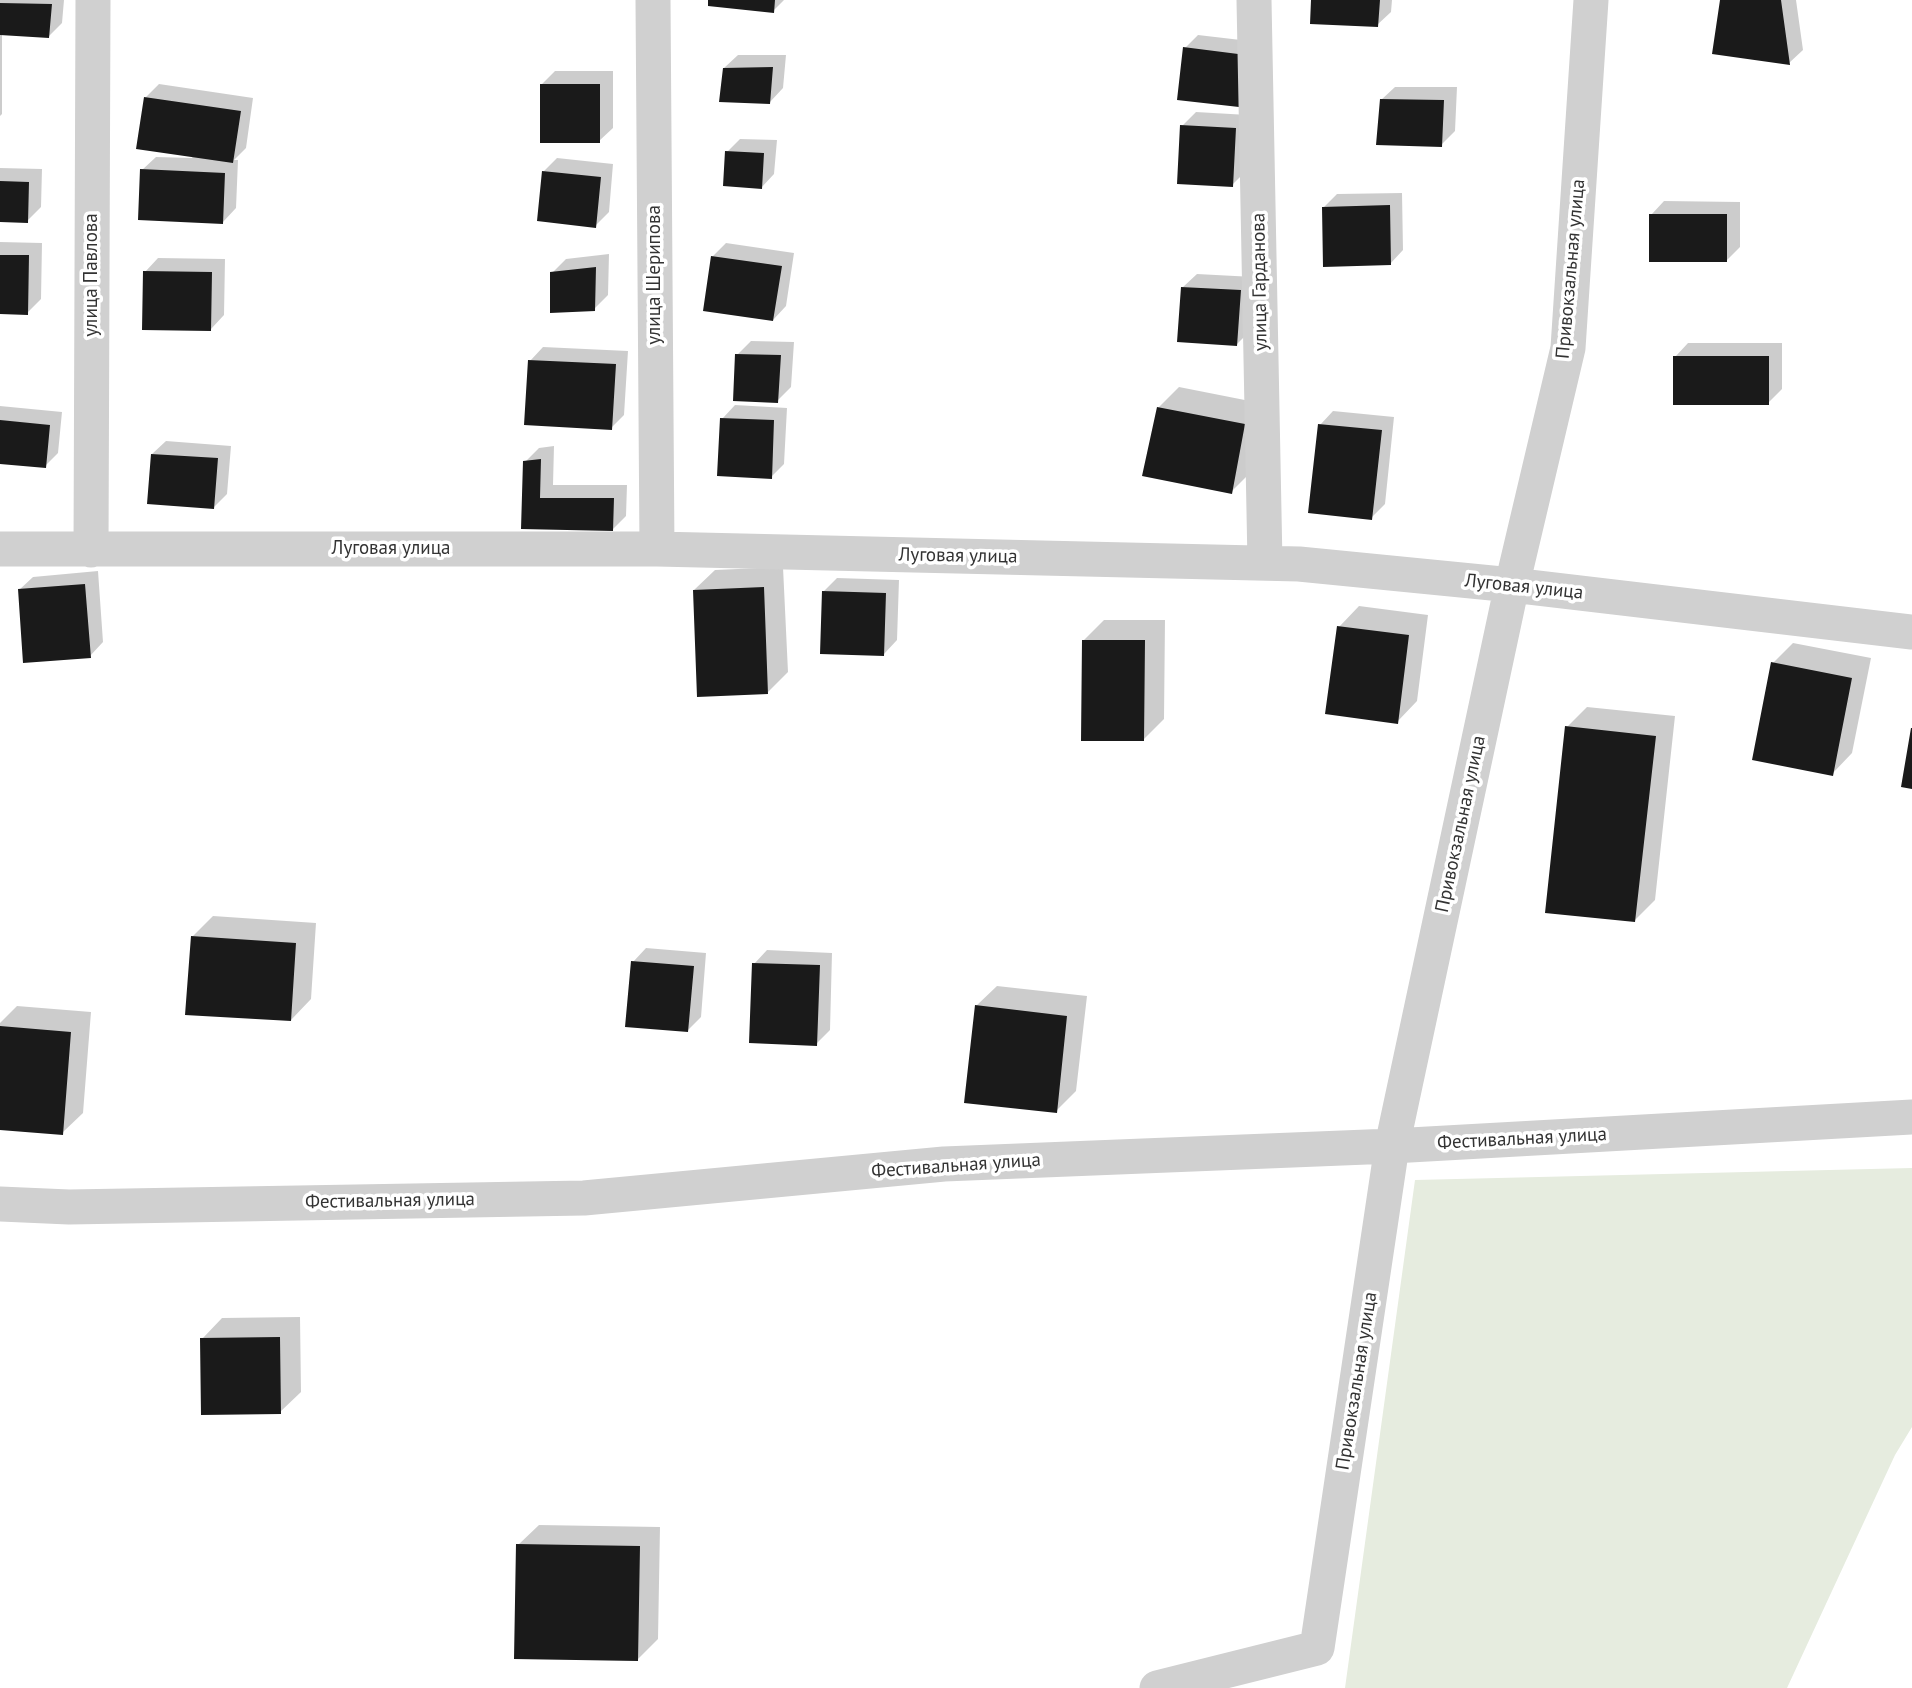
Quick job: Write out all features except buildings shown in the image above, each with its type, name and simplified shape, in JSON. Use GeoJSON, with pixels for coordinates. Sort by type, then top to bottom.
{"type":"FeatureCollection","features":[{"type":"Feature","properties":{"kind":"street","name":"улица Павлова"},"geometry":{"type":"LineString","coordinates":[[90,550],[93,0]]}},
{"type":"Feature","properties":{"kind":"street","name":"улица Шерипова"},"geometry":{"type":"LineString","coordinates":[[653,0],[657,549]]}},
{"type":"Feature","properties":{"kind":"street","name":"улица Гарданова"},"geometry":{"type":"LineString","coordinates":[[1254,0],[1265,563]]}},
{"type":"Feature","properties":{"kind":"street","name":"Привокзальная улица"},"geometry":{"type":"LineString","coordinates":[[1157,1688],[1317,1648],[1392,1146],[1512,585],[1567,348],[1591,0]]}},
{"type":"Feature","properties":{"kind":"street","name":"Луговая улица"},"geometry":{"type":"LineString","coordinates":[[0,549],[657,549],[1299,564],[1512,585],[1912,632]]}},
{"type":"Feature","properties":{"kind":"street","name":"Фестивальная улица"},"geometry":{"type":"LineString","coordinates":[[0,1204],[69,1207],[584,1198],[944,1164],[1392,1146],[1912,1117]]}},
{"type":"Feature","properties":{"kind":"shaded area"},"geometry":{"type":"Polygon","coordinates":[[[1912,1168],[1912,1427],[1895,1455],[1787,1688],[1345,1688],[1415,1180],[1912,1168]]]}}]}
